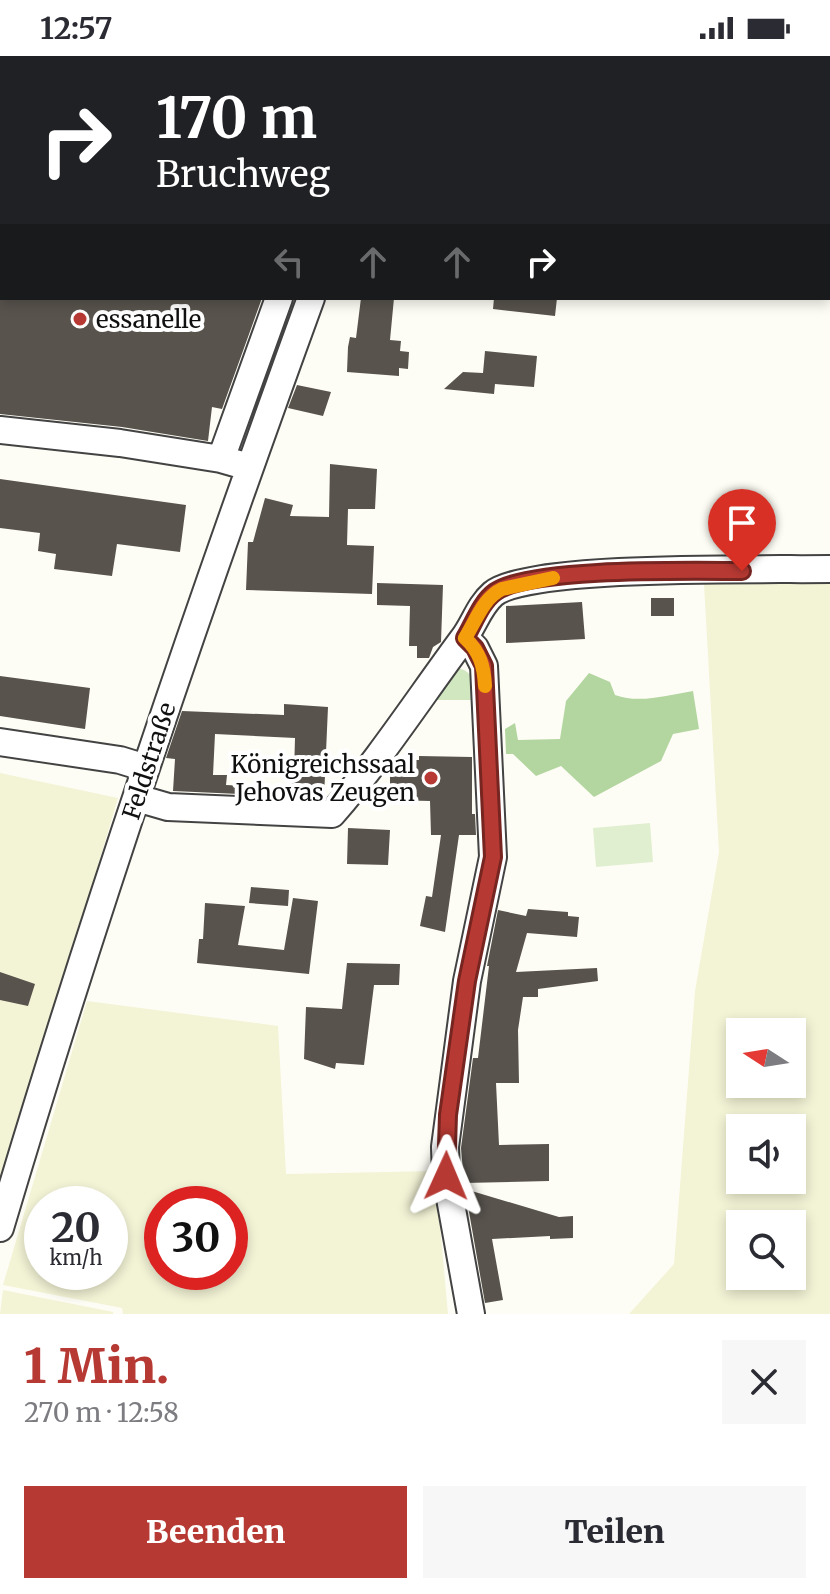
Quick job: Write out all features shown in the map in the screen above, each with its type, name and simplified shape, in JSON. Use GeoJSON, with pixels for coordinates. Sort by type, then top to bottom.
{"type":"FeatureCollection","features":[{"type":"Feature","properties":{"kind":"street"},"geometry":{"type":"LineString","coordinates":[[221,459],[278,300]]}},
{"type":"Feature","properties":{"kind":"street","name":"Feldstraße"},"geometry":{"type":"LineString","coordinates":[[0,1228],[146,768],[249,467],[310,300]]}},
{"type":"Feature","properties":{"kind":"street"},"geometry":{"type":"LineString","coordinates":[[0,430],[221,459],[249,467]]}},
{"type":"Feature","properties":{"kind":"street"},"geometry":{"type":"LineString","coordinates":[[137,798],[168,807],[332,814],[465,638],[486,601],[495,592],[517,584],[601,573],[830,569]]}},
{"type":"Feature","properties":{"kind":"street"},"geometry":{"type":"LineString","coordinates":[[465,638],[475,648],[484,666],[494,835],[492,874],[467,981],[445,1147],[449,1201],[471,1314]]}},
{"type":"Feature","properties":{"kind":"street"},"geometry":{"type":"LineString","coordinates":[[0,742],[120,760],[146,768]]}},
{"type":"Feature","properties":{"kind":"green space"},"geometry":{"type":"Polygon","coordinates":[[[830,583],[830,1314],[629,1314],[674,1264],[695,991],[719,852],[704,584],[830,583]]]}},
{"type":"Feature","properties":{"kind":"green space"},"geometry":{"type":"Polygon","coordinates":[[[455,668],[470,675],[479,700],[428,700],[455,668]]]}},
{"type":"Feature","properties":{"kind":"green space"},"geometry":{"type":"Polygon","coordinates":[[[589,673],[610,682],[615,695],[624,698],[654,698],[693,691],[699,729],[673,734],[661,761],[594,797],[561,766],[536,776],[513,754],[506,754],[505,729],[515,723],[518,740],[560,739],[566,701],[589,673]]]}},
{"type":"Feature","properties":{"kind":"green space"},"geometry":{"type":"Polygon","coordinates":[[[0,773],[118,798],[0,1195],[0,773]]]}},
{"type":"Feature","properties":{"kind":"green space"},"geometry":{"type":"Polygon","coordinates":[[[650,823],[653,862],[596,867],[593,828],[650,823]]]}},
{"type":"Feature","properties":{"kind":"green space"},"geometry":{"type":"Polygon","coordinates":[[[87,1001],[278,1026],[286,1174],[435,1171],[448,1314],[123,1314],[122,1308],[29,1290],[128,1290],[128,1186],[32,1186],[87,1001]]]}},
{"type":"Feature","properties":{"kind":"green space"},"geometry":{"type":"Polygon","coordinates":[[[24,1214],[24,1289],[3,1285],[24,1214]]]}},
{"type":"Feature","properties":{"kind":"green space"},"geometry":{"type":"Polygon","coordinates":[[[3,1290],[113,1312],[113,1314],[0,1314],[3,1290]]]}},
{"type":"Feature","properties":{"kind":"building"},"geometry":{"type":"Polygon","coordinates":[[[0,300],[261,300],[222,409],[212,407],[208,441],[122,427],[0,414],[0,300]]]}},
{"type":"Feature","properties":{"kind":"building"},"geometry":{"type":"Polygon","coordinates":[[[361,300],[394,300],[390,340],[401,341],[400,351],[409,352],[408,369],[399,368],[399,376],[347,372],[350,337],[356,338],[361,300]]]}},
{"type":"Feature","properties":{"kind":"building"},"geometry":{"type":"Polygon","coordinates":[[[494,300],[557,300],[555,316],[493,309],[494,300]]]}},
{"type":"Feature","properties":{"kind":"building"},"geometry":{"type":"Polygon","coordinates":[[[485,351],[537,356],[534,387],[495,384],[494,394],[444,389],[463,372],[483,373],[485,351]]]}},
{"type":"Feature","properties":{"kind":"building"},"geometry":{"type":"Polygon","coordinates":[[[297,385],[331,392],[323,416],[288,408],[297,385]]]}},
{"type":"Feature","properties":{"kind":"building"},"geometry":{"type":"Polygon","coordinates":[[[330,464],[377,469],[375,509],[348,509],[347,545],[374,546],[372,594],[246,590],[248,542],[253,542],[265,498],[293,505],[290,516],[329,517],[330,464]]]}},
{"type":"Feature","properties":{"kind":"building"},"geometry":{"type":"Polygon","coordinates":[[[0,479],[186,505],[180,552],[117,544],[112,576],[54,569],[56,554],[38,551],[40,533],[0,528],[0,479]]]}},
{"type":"Feature","properties":{"kind":"building"},"geometry":{"type":"Polygon","coordinates":[[[377,583],[443,585],[441,642],[433,647],[429,658],[417,658],[417,646],[409,646],[410,606],[377,605],[377,583]]]}},
{"type":"Feature","properties":{"kind":"building"},"geometry":{"type":"Polygon","coordinates":[[[651,598],[674,598],[674,616],[651,616],[651,598]]]}},
{"type":"Feature","properties":{"kind":"building"},"geometry":{"type":"Polygon","coordinates":[[[582,602],[585,639],[506,643],[506,606],[582,602]]]}},
{"type":"Feature","properties":{"kind":"building"},"geometry":{"type":"Polygon","coordinates":[[[0,676],[90,688],[85,729],[0,716],[0,676]]]}},
{"type":"Feature","properties":{"kind":"building"},"geometry":{"type":"Polygon","coordinates":[[[284,704],[328,707],[324,798],[173,791],[175,759],[166,758],[182,711],[284,715],[284,704]],[[215,734],[213,775],[227,775],[226,785],[290,788],[291,773],[294,774],[295,738],[215,734]]]}},
{"type":"Feature","properties":{"kind":"building"},"geometry":{"type":"Polygon","coordinates":[[[419,756],[472,757],[472,814],[475,814],[476,835],[459,835],[445,932],[420,926],[426,896],[432,897],[441,835],[431,835],[430,801],[390,800],[390,767],[396,760],[419,760],[419,756]]]}},
{"type":"Feature","properties":{"kind":"building"},"geometry":{"type":"Polygon","coordinates":[[[348,828],[390,830],[388,865],[347,864],[348,828]]]}},
{"type":"Feature","properties":{"kind":"building"},"geometry":{"type":"Polygon","coordinates":[[[251,887],[289,890],[288,906],[249,903],[251,887]]]}},
{"type":"Feature","properties":{"kind":"building"},"geometry":{"type":"Polygon","coordinates":[[[293,898],[318,901],[309,974],[197,963],[199,939],[203,939],[205,903],[245,906],[238,945],[284,950],[293,898]]]}},
{"type":"Feature","properties":{"kind":"building"},"geometry":{"type":"Polygon","coordinates":[[[528,909],[568,912],[568,916],[579,917],[577,937],[527,933],[516,972],[597,968],[598,981],[538,989],[538,997],[523,997],[518,1030],[519,1083],[496,1083],[499,1145],[549,1144],[549,1181],[464,1183],[461,1148],[473,1058],[478,1058],[487,966],[498,910],[526,916],[528,909]]]}},
{"type":"Feature","properties":{"kind":"building"},"geometry":{"type":"Polygon","coordinates":[[[347,963],[400,964],[399,985],[374,985],[364,1065],[336,1063],[335,1069],[304,1059],[306,1007],[342,1009],[347,963]]]}},
{"type":"Feature","properties":{"kind":"building"},"geometry":{"type":"Polygon","coordinates":[[[0,972],[35,984],[28,1006],[0,1000],[0,972]]]}},
{"type":"Feature","properties":{"kind":"building"},"geometry":{"type":"Polygon","coordinates":[[[465,1189],[559,1217],[573,1216],[573,1238],[492,1239],[503,1300],[485,1303],[465,1189]]]}},
{"type":"Feature","properties":{"kind":"slow traffic"},"geometry":{"type":"LineString","coordinates":[[485,686],[484,666],[475,648],[465,638],[480,610],[495,592],[517,584],[553,578]]}},
{"type":"Feature","properties":{"kind":"place","name":"essanelle"},"geometry":{"type":"Point","coordinates":[80,319]}},
{"type":"Feature","properties":{"kind":"place","name":"Königreichssaal Jehovas Zeugen"},"geometry":{"type":"Point","coordinates":[431,778]}},
{"type":"Feature","properties":{"kind":"route"},"geometry":{"type":"LineString","coordinates":[[446,1176],[448,1115],[467,981],[492,874],[494,835],[484,666],[475,648],[465,638],[486,601],[495,592],[517,584],[601,573],[742,571]]}}]}
